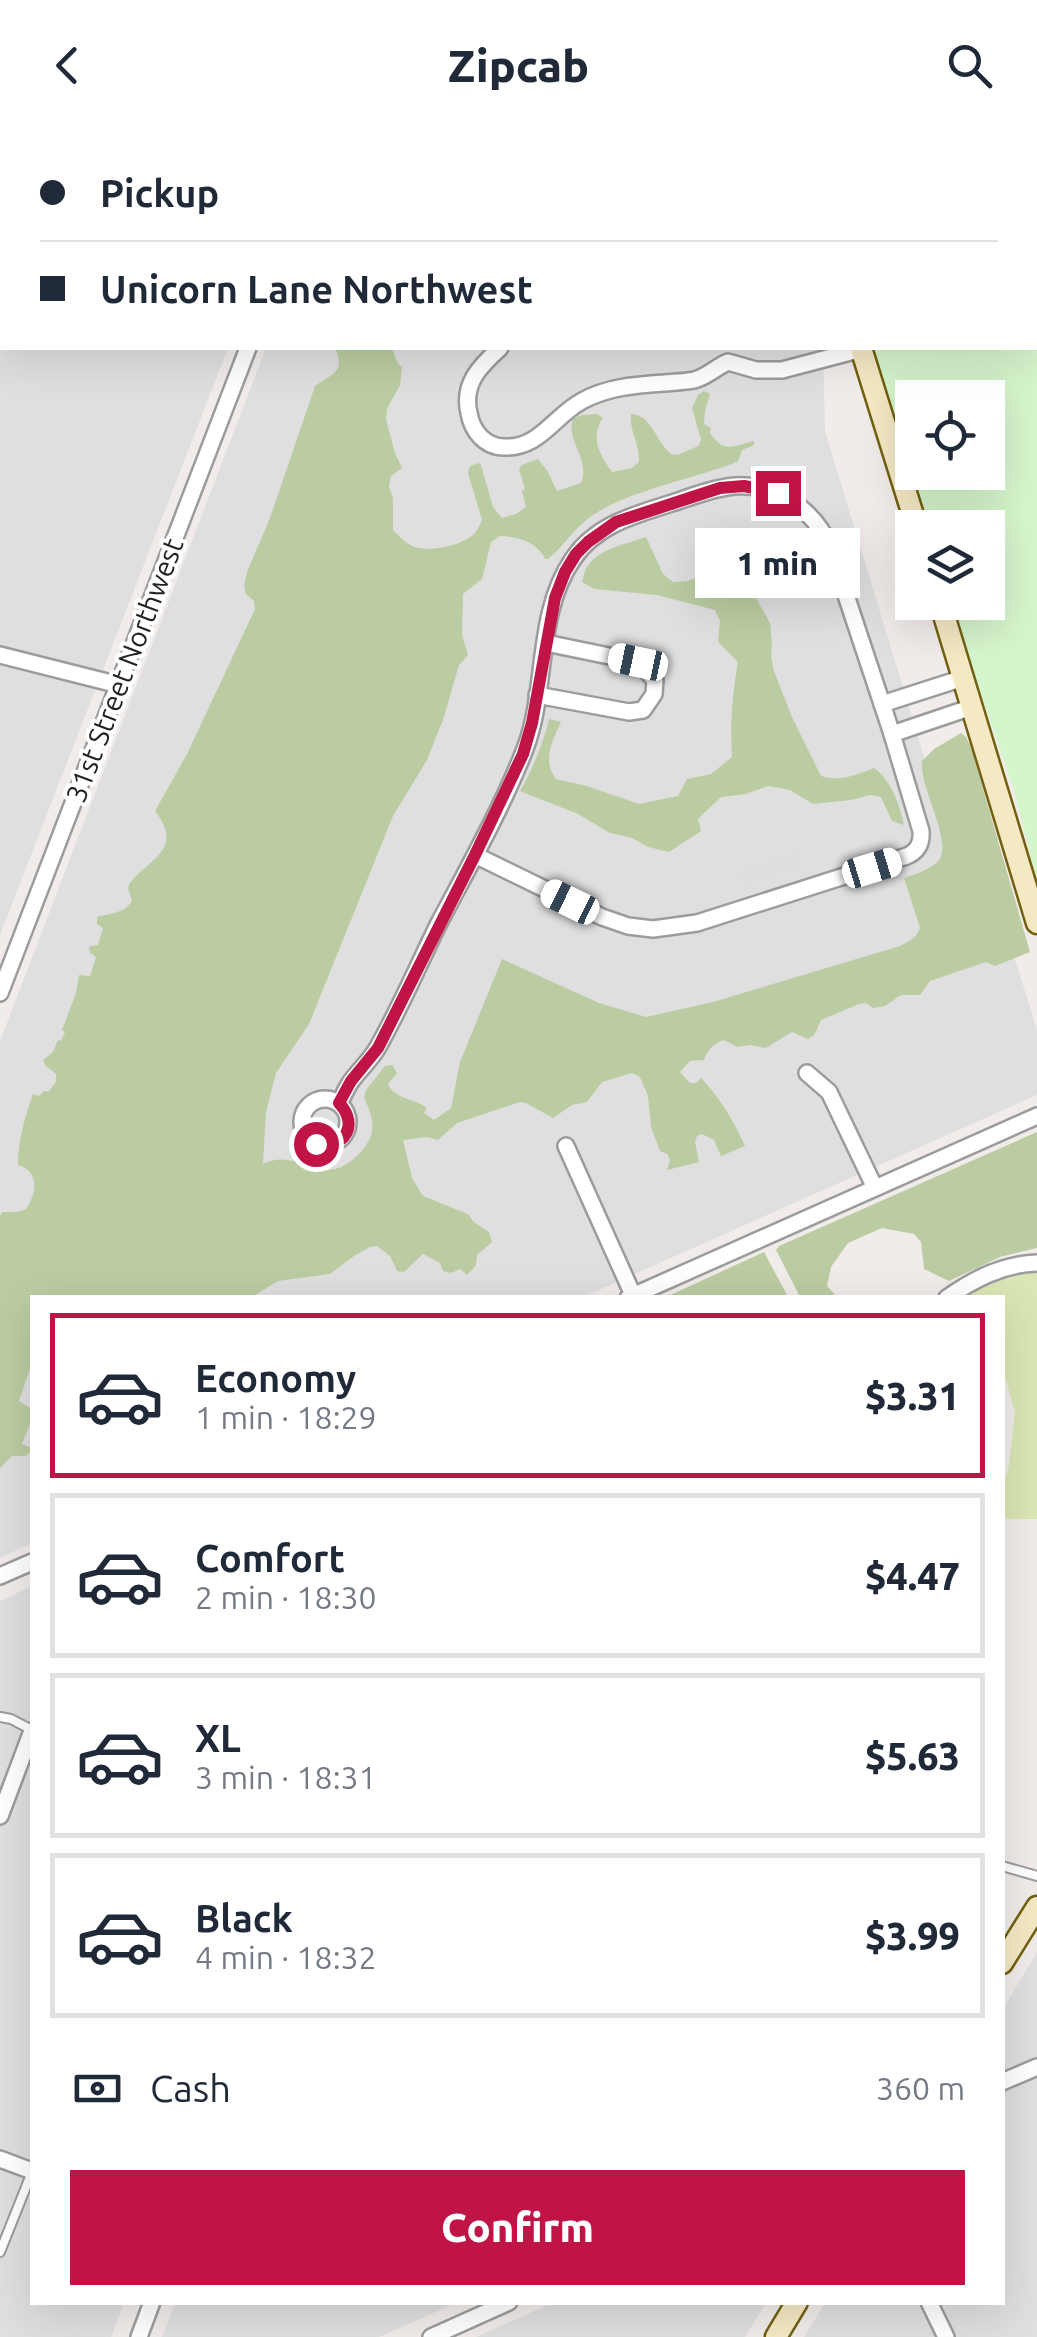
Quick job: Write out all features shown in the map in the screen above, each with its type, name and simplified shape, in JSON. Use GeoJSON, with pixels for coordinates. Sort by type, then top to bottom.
{"type":"FeatureCollection","features":[{"type":"Feature","properties":{"kind":"street","name":"31st Street Northwest"},"geometry":{"type":"LineString","coordinates":[[0,994],[247,350]]}},
{"type":"Feature","properties":{"kind":"street"},"geometry":{"type":"LineString","coordinates":[[498,350],[473,376],[467,401],[470,420],[481,438],[504,448],[524,445],[572,408],[598,394],[628,386],[692,381],[703,377],[725,355],[756,370],[782,370],[855,350]]}},
{"type":"Feature","properties":{"kind":"street"},"geometry":{"type":"LineString","coordinates":[[863,350],[912,510]]}},
{"type":"Feature","properties":{"kind":"street"},"geometry":{"type":"LineString","coordinates":[[339,1103],[378,1048],[523,754],[555,598],[565,572],[580,550],[599,533],[634,514],[720,488],[752,486],[778,493],[810,516],[823,532],[921,830],[920,843],[912,854],[697,923],[654,928],[615,922],[475,855]]}},
{"type":"Feature","properties":{"kind":"street"},"geometry":{"type":"LineString","coordinates":[[946,620],[1037,923]]}},
{"type":"Feature","properties":{"kind":"street"},"geometry":{"type":"LineString","coordinates":[[537,695],[628,712],[643,710],[654,694],[654,680],[638,662],[546,643]]}},
{"type":"Feature","properties":{"kind":"street"},"geometry":{"type":"LineString","coordinates":[[0,655],[119,685]]}},
{"type":"Feature","properties":{"kind":"street"},"geometry":{"type":"LineString","coordinates":[[882,704],[964,678]]}},
{"type":"Feature","properties":{"kind":"street"},"geometry":{"type":"LineString","coordinates":[[892,734],[972,707]]}},
{"type":"Feature","properties":{"kind":"street"},"geometry":{"type":"LineString","coordinates":[[807,1072],[829,1092],[874,1188]]}},
{"type":"Feature","properties":{"kind":"street"},"geometry":{"type":"LineString","coordinates":[[566,1146],[637,1295],[1037,1116]]}},
{"type":"Feature","properties":{"kind":"street"},"geometry":{"type":"LineString","coordinates":[[951,1295],[990,1272],[1037,1263]]}},
{"type":"Feature","properties":{"kind":"street"},"geometry":{"type":"LineString","coordinates":[[0,1576],[30,1563]]}},
{"type":"Feature","properties":{"kind":"street"},"geometry":{"type":"LineString","coordinates":[[0,1816],[30,1736]]}},
{"type":"Feature","properties":{"kind":"street"},"geometry":{"type":"LineString","coordinates":[[1005,1955],[1037,1907]]}},
{"type":"Feature","properties":{"kind":"street"},"geometry":{"type":"LineString","coordinates":[[1005,2081],[1037,2067]]}},
{"type":"Feature","properties":{"kind":"street"},"geometry":{"type":"LineString","coordinates":[[0,2159],[30,2170]]}},
{"type":"Feature","properties":{"kind":"street"},"geometry":{"type":"LineString","coordinates":[[139,2337],[151,2305]]}},
{"type":"Feature","properties":{"kind":"street"},"geometry":{"type":"LineString","coordinates":[[431,2337],[502,2305]]}},
{"type":"Feature","properties":{"kind":"street"},"geometry":{"type":"LineString","coordinates":[[776,2337],[795,2305]]}},
{"type":"Feature","properties":{"kind":"street"},"geometry":{"type":"LineString","coordinates":[[930,2305],[946,2337]]}},
{"type":"Feature","properties":{"kind":"lane"},"geometry":{"type":"LineString","coordinates":[[0,1717],[30,1730]]}},
{"type":"Feature","properties":{"kind":"lane"},"geometry":{"type":"LineString","coordinates":[[1005,1867],[1037,1876]]}},
{"type":"Feature","properties":{"kind":"lane"},"geometry":{"type":"LineString","coordinates":[[0,2252],[30,2176]]}},
{"type":"Feature","properties":{"kind":"shaded area"},"geometry":{"type":"Polygon","coordinates":[[[0,350],[227,350],[0,935],[0,350]]]}},
{"type":"Feature","properties":{"kind":"shaded area"},"geometry":{"type":"Polygon","coordinates":[[[265,350],[823,350],[825,431],[985,957],[1012,949],[1037,1030],[1037,1095],[587,1295],[88,1295],[0,1290],[0,1041],[265,350]]]}},
{"type":"Feature","properties":{"kind":"shaded area"},"geometry":{"type":"Polygon","coordinates":[[[797,850],[803,867],[741,886],[736,870],[797,850]]]}},
{"type":"Feature","properties":{"kind":"shaded area"},"geometry":{"type":"Polygon","coordinates":[[[30,1330],[30,1544],[0,1558],[0,1401],[30,1330]]]}},
{"type":"Feature","properties":{"kind":"shaded area"},"geometry":{"type":"Polygon","coordinates":[[[30,1587],[30,2305],[123,2305],[111,2337],[0,2337],[0,1601],[30,1587]]]}},
{"type":"Feature","properties":{"kind":"shaded area"},"geometry":{"type":"Polygon","coordinates":[[[1037,1952],[1037,2337],[804,2337],[824,2305],[1005,2305],[1005,2006],[1037,1952]]]}},
{"type":"Feature","properties":{"kind":"shaded area"},"geometry":{"type":"Polygon","coordinates":[[[174,2305],[451,2305],[379,2337],[162,2337],[174,2305]]]}},
{"type":"Feature","properties":{"kind":"shaded area"},"geometry":{"type":"Polygon","coordinates":[[[547,2305],[765,2305],[745,2337],[476,2337],[547,2305]]]}},
{"type":"Feature","properties":{"kind":"green space"},"geometry":{"type":"Polygon","coordinates":[[[336,350],[393,350],[402,367],[400,385],[386,419],[402,468],[391,476],[389,486],[393,530],[419,548],[453,545],[477,531],[482,520],[468,473],[470,466],[481,465],[493,507],[502,518],[526,507],[519,469],[522,465],[538,459],[557,491],[581,483],[583,466],[571,427],[573,419],[582,415],[597,414],[603,418],[597,432],[598,445],[612,472],[632,468],[639,462],[631,414],[648,423],[671,454],[698,446],[701,440],[692,408],[704,391],[710,394],[704,424],[711,428],[715,440],[725,446],[754,441],[754,445],[742,450],[734,463],[607,507],[587,520],[548,559],[521,539],[500,536],[491,542],[482,579],[463,594],[462,635],[468,655],[459,665],[427,760],[393,816],[309,1024],[276,1073],[266,1112],[263,1164],[290,1160],[325,1170],[350,1162],[371,1135],[371,1117],[364,1097],[385,1066],[392,1065],[397,1073],[388,1084],[391,1089],[427,1108],[424,1113],[434,1120],[451,1108],[460,1062],[502,959],[599,1003],[646,1017],[713,1002],[909,941],[920,928],[904,878],[932,866],[942,851],[922,761],[961,733],[971,747],[1030,952],[995,966],[986,962],[930,981],[920,995],[901,995],[885,1006],[859,1004],[821,1020],[808,1039],[792,1032],[766,1048],[737,1047],[724,1040],[717,1043],[704,1060],[690,1061],[680,1072],[690,1083],[701,1078],[726,1110],[745,1146],[721,1156],[714,1140],[702,1134],[695,1142],[699,1162],[667,1170],[670,1160],[660,1151],[651,1127],[648,1096],[640,1077],[632,1073],[602,1082],[587,1102],[572,1105],[553,1118],[520,1102],[457,1123],[438,1140],[403,1140],[412,1178],[423,1196],[468,1214],[489,1232],[492,1242],[477,1255],[476,1265],[467,1275],[460,1269],[443,1271],[440,1263],[423,1254],[404,1272],[397,1271],[390,1256],[377,1246],[354,1256],[330,1274],[278,1281],[255,1295],[30,1295],[30,1368],[19,1401],[30,1408],[30,1424],[22,1444],[30,1447],[30,1452],[12,1456],[0,1468],[0,1216],[2,1212],[26,1209],[32,1196],[33,1178],[18,1165],[27,1111],[33,1094],[39,1096],[49,1091],[56,1082],[56,1074],[43,1060],[65,1032],[62,1030],[79,975],[90,976],[96,957],[89,948],[98,945],[103,928],[97,924],[97,917],[129,905],[129,884],[165,844],[163,824],[155,811],[187,754],[255,609],[244,587],[247,572],[270,518],[315,386],[332,375],[338,367],[336,350]]]}},
{"type":"Feature","properties":{"kind":"green space"},"geometry":{"type":"Polygon","coordinates":[[[871,350],[1037,350],[1037,880],[1013,787],[955,620],[1005,620],[1005,510],[922,510],[914,490],[1005,490],[1005,380],[895,380],[895,431],[871,350]]]}},
{"type":"Feature","properties":{"kind":"green space"},"geometry":{"type":"Polygon","coordinates":[[[646,537],[663,574],[673,582],[701,576],[711,580],[753,571],[755,596],[770,623],[774,671],[821,776],[842,778],[874,768],[890,786],[904,825],[892,821],[881,797],[870,795],[813,804],[790,790],[768,786],[721,797],[698,819],[701,831],[669,852],[610,833],[578,814],[520,791],[549,719],[561,722],[549,758],[556,779],[639,804],[678,796],[687,779],[711,774],[732,757],[738,662],[718,642],[720,621],[715,610],[657,595],[594,589],[582,582],[586,569],[599,555],[646,537]]]}},
{"type":"Feature","properties":{"kind":"green space"},"geometry":{"type":"Polygon","coordinates":[[[1037,1132],[1037,1248],[1000,1257],[949,1281],[924,1269],[921,1242],[914,1234],[882,1228],[848,1243],[831,1267],[827,1286],[835,1295],[799,1295],[776,1250],[1037,1132]]]}},
{"type":"Feature","properties":{"kind":"green space"},"geometry":{"type":"Polygon","coordinates":[[[764,1252],[787,1295],[670,1295],[764,1252]]]}},
{"type":"Feature","properties":{"kind":"green space"},"geometry":{"type":"Polygon","coordinates":[[[1037,1273],[1037,1519],[1005,1519],[1005,1479],[1015,1412],[1005,1377],[1005,1295],[969,1295],[987,1284],[1037,1273]]]}},
{"type":"Feature","properties":{"kind":"route"},"geometry":{"type":"LineString","coordinates":[[316,1144],[331,1145],[348,1131],[348,1116],[339,1103],[378,1048],[523,754],[555,598],[576,554],[616,522],[720,488],[744,486],[778,493]]}}]}
